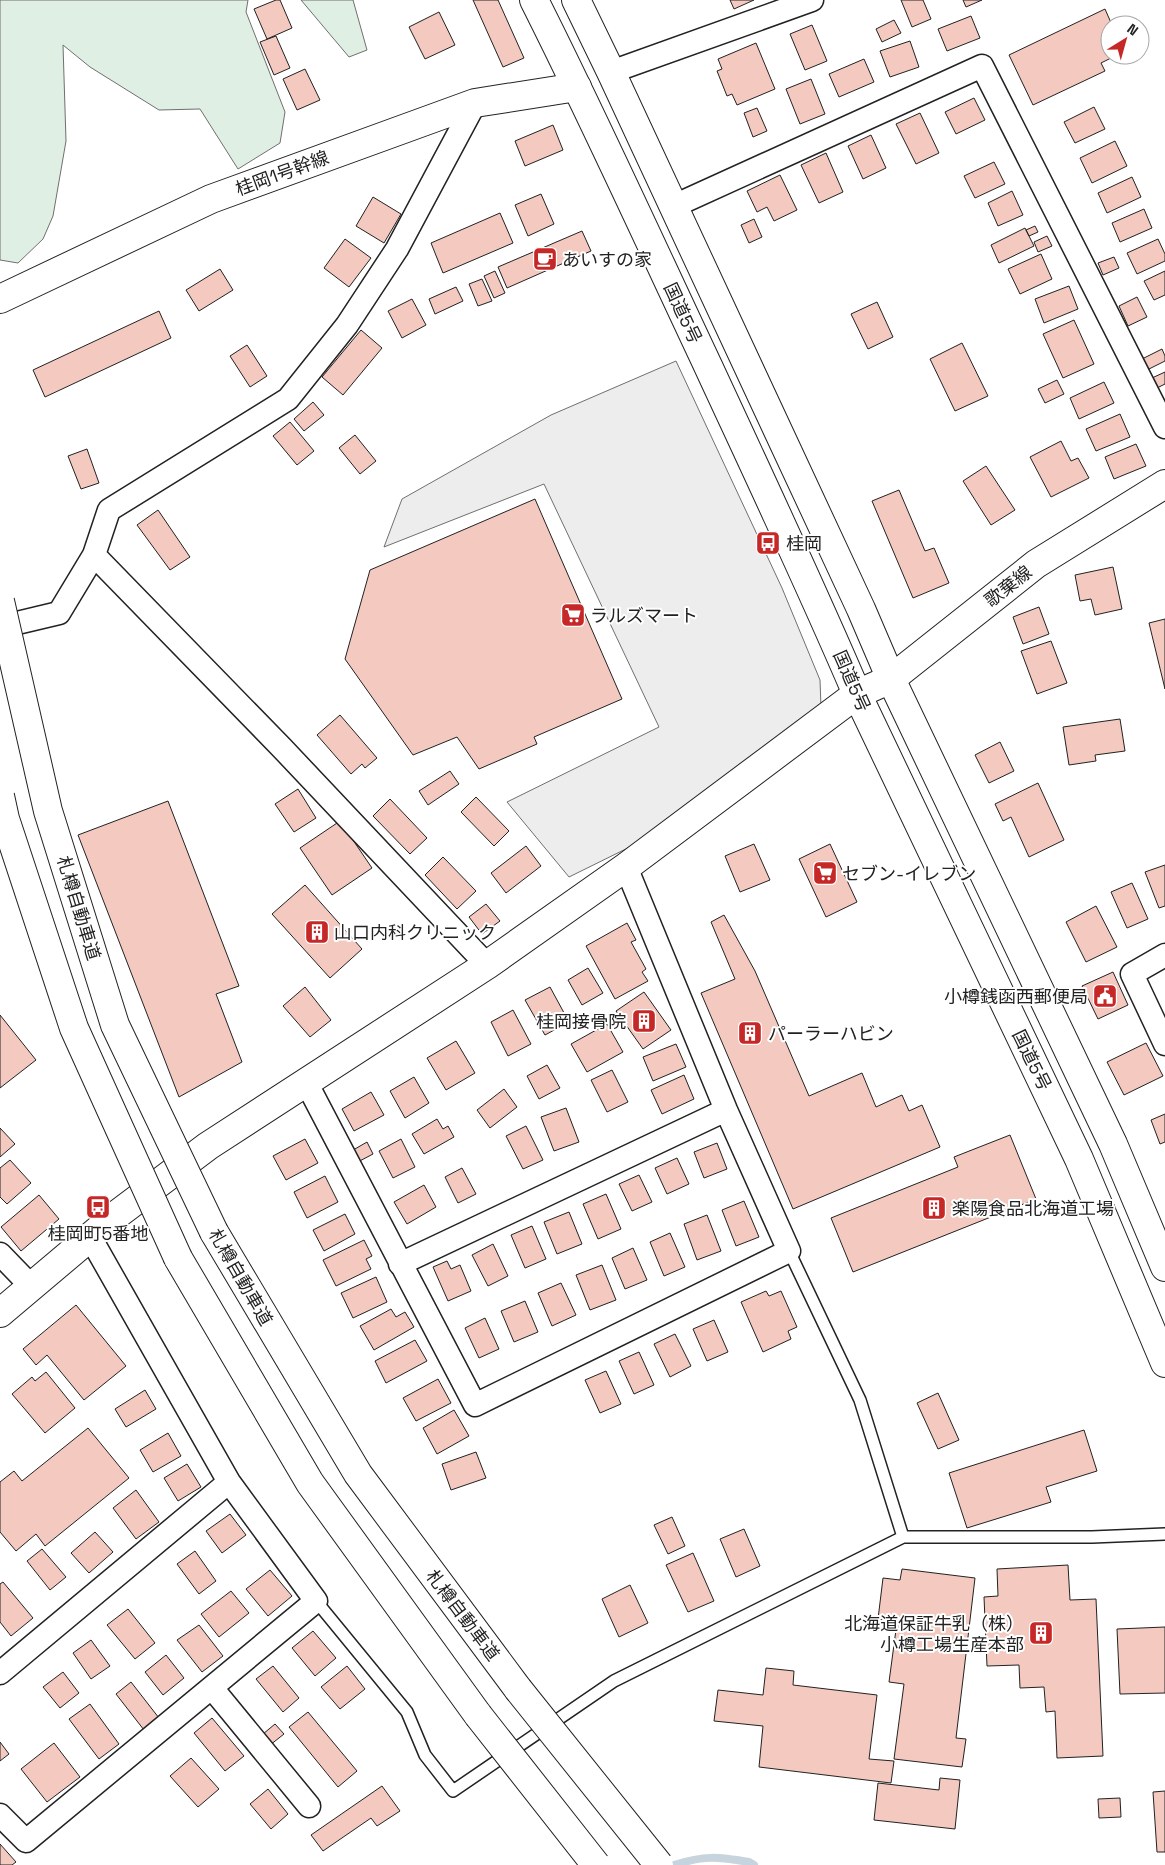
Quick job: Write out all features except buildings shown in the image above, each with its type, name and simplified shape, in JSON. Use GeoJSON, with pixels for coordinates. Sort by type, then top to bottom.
{"type":"FeatureCollection","features":[{"type":"Feature","properties":{"kind":"main road","name":"国道5号"},"geometry":{"type":"LineString","coordinates":[[534,0],[577,87],[823,615],[857,694],[1079,1159],[1165,1363]]}},
{"type":"Feature","properties":{"kind":"main road","name":"国道5号"},"geometry":{"type":"LineString","coordinates":[[576,0],[612,72],[861,609],[890,679],[1113,1144],[1165,1267]]}},
{"type":"Feature","properties":{"kind":"main road","name":"桂岡1号幹線"},"geometry":{"type":"LineString","coordinates":[[0,299],[211,200],[475,103],[577,87]]}},
{"type":"Feature","properties":{"kind":"main road","name":"歌棄線"},"geometry":{"type":"LineString","coordinates":[[0,1313],[115,1216],[208,1146],[487,965],[626,867],[857,694],[890,679],[1036,564],[1165,484]]}},
{"type":"Feature","properties":{"kind":"main road","name":"札樽自動車道"},"geometry":{"type":"LineString","coordinates":[[0,601],[48,811],[115,1025],[214,1232],[358,1474],[518,1689],[659,1865]]}},
{"type":"Feature","properties":{"kind":"main road"},"geometry":{"type":"LineString","coordinates":[[0,796],[5,820],[74,1028],[178,1258],[310,1483],[478,1716],[596,1865]]}},
{"type":"Feature","properties":{"kind":"street"},"geometry":{"type":"LineString","coordinates":[[612,72],[812,0]]}},
{"type":"Feature","properties":{"kind":"street"},"geometry":{"type":"LineString","coordinates":[[674,206],[982,66],[1165,427]]}},
{"type":"Feature","properties":{"kind":"street"},"geometry":{"type":"LineString","coordinates":[[0,627],[59,613],[94,555],[109,510],[288,399],[347,325],[397,249],[475,103]]}},
{"type":"Feature","properties":{"kind":"street"},"geometry":{"type":"LineString","coordinates":[[94,555],[282,748],[487,965]]}},
{"type":"Feature","properties":{"kind":"street"},"geometry":{"type":"LineString","coordinates":[[306,1082],[475,1405],[789,1251],[726,1110],[626,867]]}},
{"type":"Feature","properties":{"kind":"street"},"geometry":{"type":"LineString","coordinates":[[1165,955],[1132,974],[1165,1044]]}},
{"type":"Feature","properties":{"kind":"street"},"geometry":{"type":"LineString","coordinates":[[400,1264],[726,1110]]}},
{"type":"Feature","properties":{"kind":"street"},"geometry":{"type":"LineString","coordinates":[[0,1815],[26,1841],[316,1601],[229,1482],[90,1237]]}},
{"type":"Feature","properties":{"kind":"street"},"geometry":{"type":"LineString","coordinates":[[0,1254],[32,1287]]}},
{"type":"Feature","properties":{"kind":"street"},"geometry":{"type":"LineString","coordinates":[[0,1673],[229,1482]]}},
{"type":"Feature","properties":{"kind":"street"},"geometry":{"type":"LineString","coordinates":[[212,1688],[309,1806]]}},
{"type":"Feature","properties":{"kind":"lane"},"geometry":{"type":"LineString","coordinates":[[789,1251],[860,1400],[903,1537]]}},
{"type":"Feature","properties":{"kind":"lane"},"geometry":{"type":"LineString","coordinates":[[316,1601],[407,1712],[425,1755],[453,1791],[614,1681],[903,1537],[1092,1537],[1165,1534]]}},
{"type":"Feature","properties":{"kind":"green space"},"geometry":{"type":"Polygon","coordinates":[[[0,0],[248,0],[246,12],[285,112],[280,143],[238,169],[200,109],[159,110],[90,67],[63,45],[66,141],[53,216],[43,239],[18,263],[0,260],[0,0]]]}},
{"type":"Feature","properties":{"kind":"green space"},"geometry":{"type":"Polygon","coordinates":[[[301,0],[353,0],[367,50],[349,57],[301,0]]]}},
{"type":"Feature","properties":{"kind":"shaded area"},"geometry":{"type":"Polygon","coordinates":[[[676,361],[782,588],[820,680],[821,707],[644,840],[569,877],[507,802],[659,727],[544,484],[384,547],[402,499],[551,415],[676,361]]]}},
{"type":"Feature","properties":{"kind":"waterway"},"geometry":{"type":"LineString","coordinates":[[674,1865],[703,1858],[729,1859],[749,1862],[754,1865]]}},
{"type":"Feature","properties":{"kind":"place","name":"あいすの家"},"geometry":{"type":"Point","coordinates":[545,259]}},
{"type":"Feature","properties":{"kind":"place","name":"桂岡"},"geometry":{"type":"Point","coordinates":[768,543]}},
{"type":"Feature","properties":{"kind":"place","name":"ラルズマート"},"geometry":{"type":"Point","coordinates":[573,615]}},
{"type":"Feature","properties":{"kind":"place","name":"セブン-イレブン"},"geometry":{"type":"Point","coordinates":[825,873]}},
{"type":"Feature","properties":{"kind":"place","name":"山口内科クリニック"},"geometry":{"type":"Point","coordinates":[317,932]}},
{"type":"Feature","properties":{"kind":"place","name":"小樽銭函西郵便局"},"geometry":{"type":"Point","coordinates":[1105,996]}},
{"type":"Feature","properties":{"kind":"place","name":"桂岡接骨院"},"geometry":{"type":"Point","coordinates":[644,1021]}},
{"type":"Feature","properties":{"kind":"place","name":"パーラーハビン"},"geometry":{"type":"Point","coordinates":[750,1033]}},
{"type":"Feature","properties":{"kind":"place","name":"桂岡町5番地"},"geometry":{"type":"Point","coordinates":[98,1207]}},
{"type":"Feature","properties":{"kind":"place","name":"楽陽食品北海道工場"},"geometry":{"type":"Point","coordinates":[934,1208]}},
{"type":"Feature","properties":{"kind":"place","name":"北海道保証牛乳（株） 小樽工場生産本部"},"geometry":{"type":"Point","coordinates":[1041,1633]}}]}
